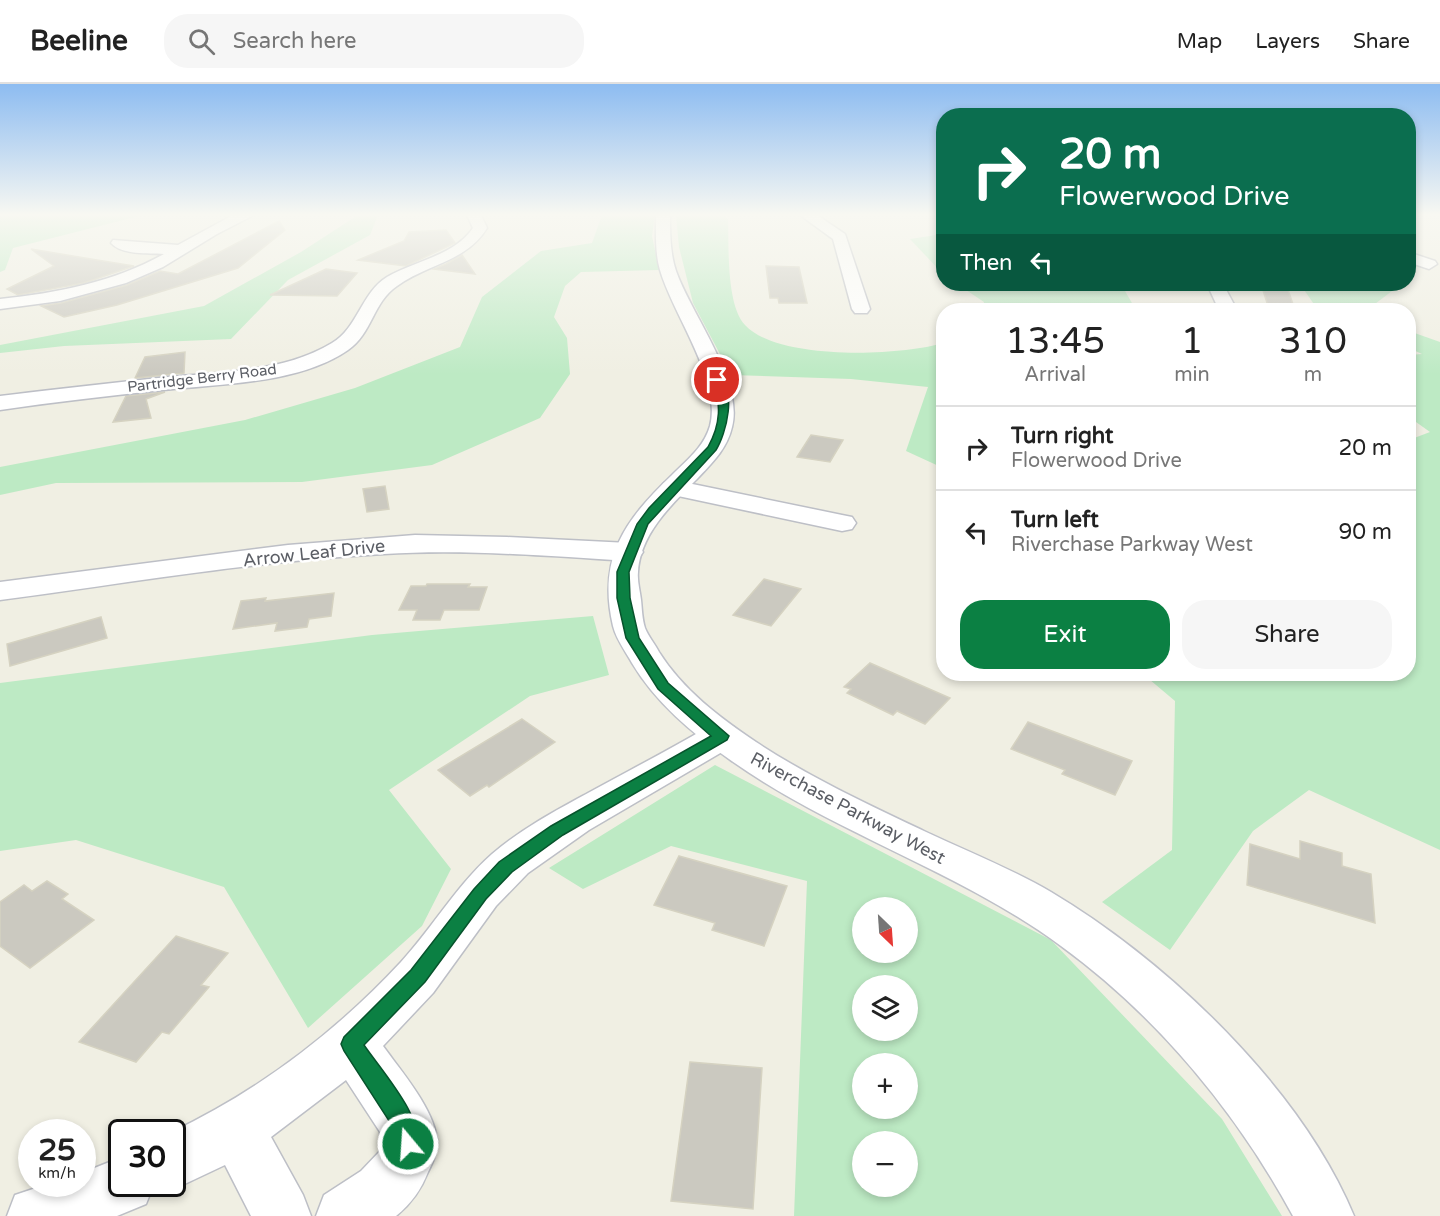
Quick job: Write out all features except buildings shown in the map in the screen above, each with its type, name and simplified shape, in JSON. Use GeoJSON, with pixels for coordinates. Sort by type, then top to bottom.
{"type":"FeatureCollection","features":[{"type":"Feature","properties":{"kind":"street"},"geometry":{"type":"LineString","coordinates":[[0,304],[41,298],[104,284],[148,268]]}},
{"type":"Feature","properties":{"kind":"street","name":"Partridge Berry Road"},"geometry":{"type":"LineString","coordinates":[[0,403],[244,375],[311,360],[343,345],[354,335],[370,302],[390,282],[418,268]]}},
{"type":"Feature","properties":{"kind":"street","name":"Riverchase Parkway West"},"geometry":{"type":"LineString","coordinates":[[668,268],[717,380],[722,395],[724,416],[719,437],[712,448],[642,524],[623,572],[623,598],[633,638],[663,686],[689,711],[721,736],[787,779],[1019,896],[1079,933],[1158,997],[1189,1026],[1273,1132],[1310,1189],[1324,1216]]}},
{"type":"Feature","properties":{"kind":"street"},"geometry":{"type":"LineString","coordinates":[[849,268],[861,309]]}},
{"type":"Feature","properties":{"kind":"street"},"geometry":{"type":"LineString","coordinates":[[673,488],[842,523]]}},
{"type":"Feature","properties":{"kind":"street","name":"Arrow Leaf Drive"},"geometry":{"type":"LineString","coordinates":[[0,591],[292,554],[385,545],[455,543],[629,552]]}},
{"type":"Feature","properties":{"kind":"street"},"geometry":{"type":"LineString","coordinates":[[186,1156],[236,1128],[334,1060],[418,976],[480,894],[506,867],[566,825],[721,736]]}},
{"type":"Feature","properties":{"kind":"street"},"geometry":{"type":"LineString","coordinates":[[345,1216],[369,1203],[391,1183],[405,1162],[408,1144],[406,1126],[351,1044]]}},
{"type":"Feature","properties":{"kind":"street"},"geometry":{"type":"LineString","coordinates":[[236,1128],[282,1216]]}},
{"type":"Feature","properties":{"kind":"street"},"geometry":{"type":"LineString","coordinates":[[36,1216],[74,1205],[108,1191]]}},
{"type":"Feature","properties":{"kind":"green space"},"geometry":{"type":"Polygon","coordinates":[[[273,268],[310,268],[288,280],[231,339],[64,346],[0,353],[0,345],[204,306],[273,268]]]}},
{"type":"Feature","properties":{"kind":"green space"},"geometry":{"type":"Polygon","coordinates":[[[519,268],[659,268],[659,270],[581,272],[565,286],[554,317],[567,338],[570,374],[540,418],[432,465],[302,482],[56,483],[0,495],[0,467],[245,420],[355,388],[460,347],[482,297],[519,268]]]}},
{"type":"Feature","properties":{"kind":"green space"},"geometry":{"type":"Polygon","coordinates":[[[684,268],[730,268],[734,304],[739,316],[745,325],[761,337],[784,345],[840,352],[899,351],[936,344],[936,465],[906,451],[928,387],[851,379],[731,375],[693,303],[684,268]]]}},
{"type":"Feature","properties":{"kind":"green space"},"geometry":{"type":"Polygon","coordinates":[[[968,291],[1125,291],[1132,303],[984,303],[968,291]]]}},
{"type":"Feature","properties":{"kind":"green space"},"geometry":{"type":"Polygon","coordinates":[[[1305,291],[1392,291],[1376,303],[1313,303],[1305,291]]]}},
{"type":"Feature","properties":{"kind":"green space"},"geometry":{"type":"Polygon","coordinates":[[[1416,333],[1440,342],[1440,850],[1309,790],[1253,831],[1170,950],[1102,902],[1172,850],[1175,701],[1151,681],[1416,681],[1416,437],[1430,432],[1416,422],[1416,354],[1422,354],[1416,351],[1416,333]]]}},
{"type":"Feature","properties":{"kind":"green space"},"geometry":{"type":"Polygon","coordinates":[[[593,616],[609,675],[530,696],[389,790],[451,869],[422,926],[308,1028],[224,887],[76,840],[0,851],[0,683],[372,635],[593,616]]]}},
{"type":"Feature","properties":{"kind":"green space"},"geometry":{"type":"Polygon","coordinates":[[[715,765],[1051,940],[1222,1119],[1282,1216],[794,1216],[807,881],[671,846],[583,889],[549,868],[715,765]]]}},
{"type":"Feature","properties":{"kind":"route"},"geometry":{"type":"LineString","coordinates":[[408,1144],[406,1126],[351,1044],[418,976],[480,894],[506,867],[557,830],[721,736],[689,711],[663,686],[633,638],[623,598],[623,572],[642,524],[652,510],[712,448],[719,437],[724,404],[717,380]]}}]}
